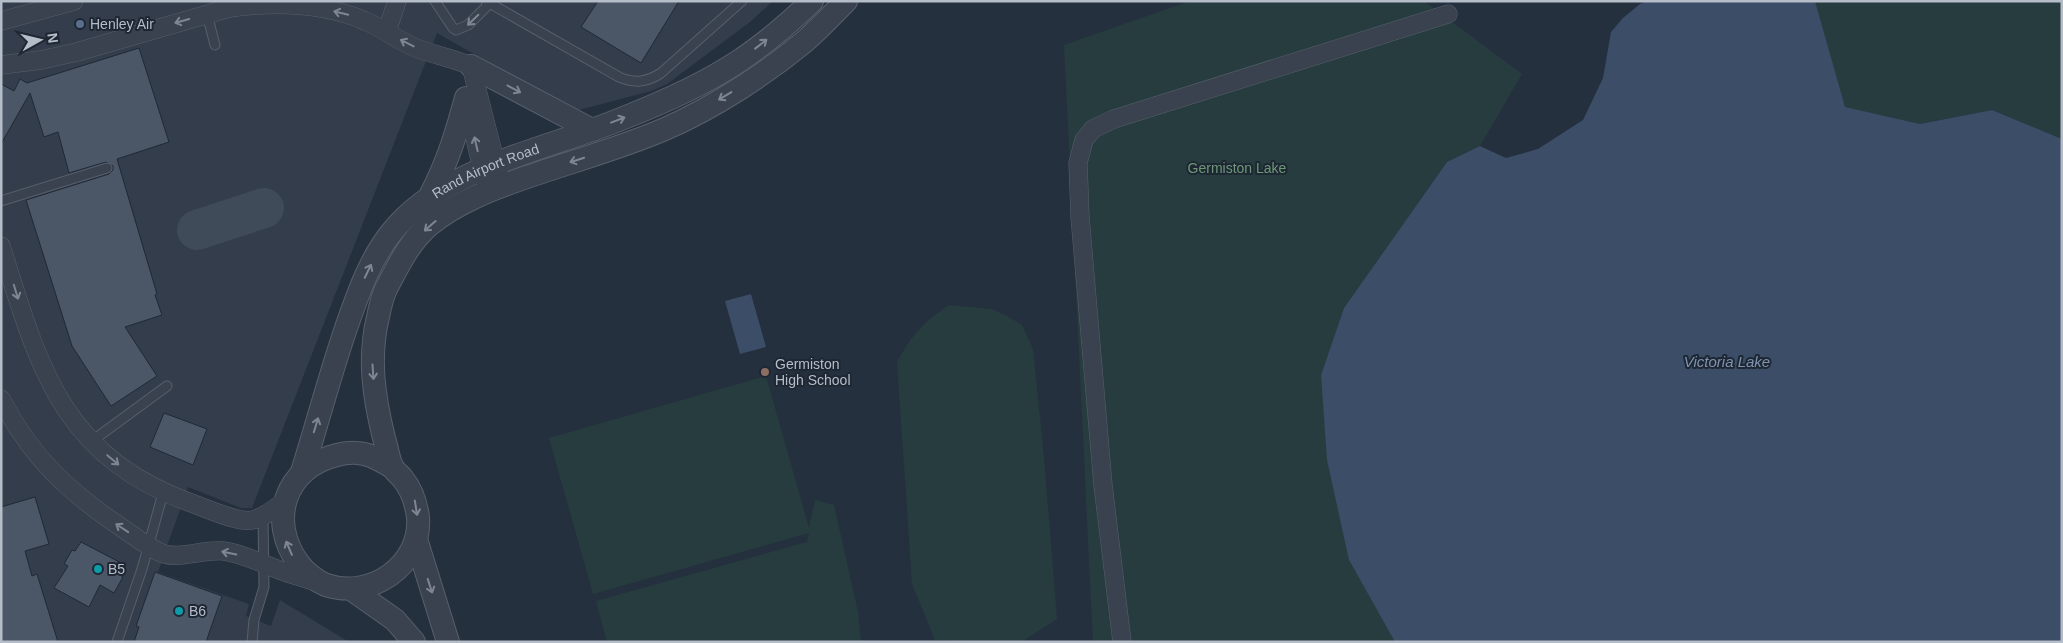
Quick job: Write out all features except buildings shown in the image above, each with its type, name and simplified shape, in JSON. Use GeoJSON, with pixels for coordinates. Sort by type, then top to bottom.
{"type":"FeatureCollection","features":[{"type":"Feature","properties":{"kind":"street"},"geometry":{"type":"LineString","coordinates":[[1,21],[74,1]]}},
{"type":"Feature","properties":{"kind":"street"},"geometry":{"type":"LineString","coordinates":[[387,31],[398,1]]}},
{"type":"Feature","properties":{"kind":"street","name":"Rand Airport Road"},"geometry":{"type":"LineString","coordinates":[[302,472],[322,458],[346,452],[370,456],[392,467],[406,482],[415,499],[418,519],[416,539],[406,559],[392,575],[372,585],[351,589],[325,584],[304,571],[289,551],[282,526],[285,501],[292,486],[302,472],[339,349],[361,284],[374,258],[390,234],[405,216],[431,194],[489,167],[592,130],[680,94],[739,61],[792,20],[812,1]]}},
{"type":"Feature","properties":{"kind":"street","name":"Rand Airport Road"},"geometry":{"type":"LineString","coordinates":[[392,467],[376,408],[372,367],[374,333],[384,293],[406,251],[426,228],[451,209],[495,189],[630,143],[666,129],[696,114],[757,77],[804,41],[846,1]]}},
{"type":"Feature","properties":{"kind":"street"},"geometry":{"type":"LineString","coordinates":[[1,65],[58,57],[207,14],[253,5],[300,5],[358,17],[416,48],[464,63],[592,130]]}},
{"type":"Feature","properties":{"kind":"street"},"geometry":{"type":"LineString","coordinates":[[1122,642],[1103,484],[1080,217],[1078,163],[1084,140],[1093,129],[1114,119],[1448,14]]}},
{"type":"Feature","properties":{"kind":"street"},"geometry":{"type":"LineString","coordinates":[[464,63],[466,98],[489,167]]}},
{"type":"Feature","properties":{"kind":"street"},"geometry":{"type":"LineString","coordinates":[[464,63],[495,189]]}},
{"type":"Feature","properties":{"kind":"street"},"geometry":{"type":"LineString","coordinates":[[431,194],[445,167],[456,137],[466,98]]}},
{"type":"Feature","properties":{"kind":"street"},"geometry":{"type":"LineString","coordinates":[[1,246],[28,332],[42,368],[64,408],[75,424],[92,441],[132,474],[164,492],[244,520],[252,520],[263,516],[285,501]]}},
{"type":"Feature","properties":{"kind":"street"},"geometry":{"type":"LineString","coordinates":[[1,399],[25,440],[57,478],[148,546],[164,554],[174,555],[213,550],[227,552],[325,584]]}},
{"type":"Feature","properties":{"kind":"street","name":"Rand Airport Road"},"geometry":{"type":"LineString","coordinates":[[416,539],[448,642]]}},
{"type":"Feature","properties":{"kind":"street","name":"Rand Airport Road"},"geometry":{"type":"LineString","coordinates":[[351,589],[395,620],[414,642]]}},
{"type":"Feature","properties":{"kind":"lane"},"geometry":{"type":"LineString","coordinates":[[435,1],[456,30],[468,25],[488,2],[619,77],[640,82],[652,79],[661,73],[742,1]]}},
{"type":"Feature","properties":{"kind":"lane"},"geometry":{"type":"LineString","coordinates":[[207,14],[215,45]]}},
{"type":"Feature","properties":{"kind":"lane"},"geometry":{"type":"LineString","coordinates":[[1,201],[106,168]]}},
{"type":"Feature","properties":{"kind":"lane"},"geometry":{"type":"LineString","coordinates":[[92,441],[167,386]]}},
{"type":"Feature","properties":{"kind":"lane"},"geometry":{"type":"LineString","coordinates":[[117,642],[142,569],[164,492]]}},
{"type":"Feature","properties":{"kind":"lane"},"geometry":{"type":"LineString","coordinates":[[252,642],[254,620],[264,588],[263,516]]}},
{"type":"Feature","properties":{"kind":"shaded area"},"geometry":{"type":"Polygon","coordinates":[[[1,1],[773,1],[750,22],[667,84],[651,91],[579,110],[562,104],[437,33],[252,508],[241,508],[188,487],[158,572],[249,604],[246,616],[271,626],[280,600],[349,642],[1,642],[1,1]]]}},
{"type":"Feature","properties":{"kind":"green space","name":"Germiston Lake"},"geometry":{"type":"Polygon","coordinates":[[[1190,1],[1424,1],[1522,74],[1480,146],[1447,162],[1344,308],[1321,375],[1349,560],[1395,642],[1093,642],[1064,45],[1190,1]]]}},
{"type":"Feature","properties":{"kind":"green space"},"geometry":{"type":"Polygon","coordinates":[[[1815,1],[2062,1],[2062,139],[1992,110],[1920,124],[1844,107],[1815,1]]]}},
{"type":"Feature","properties":{"kind":"green space"},"geometry":{"type":"Polygon","coordinates":[[[949,305],[992,309],[1007,316],[1022,325],[1033,349],[1057,619],[1021,642],[935,640],[912,584],[897,362],[919,330],[932,317],[949,305]]]}},
{"type":"Feature","properties":{"kind":"green space"},"geometry":{"type":"Polygon","coordinates":[[[766,376],[809,528],[815,500],[834,505],[858,612],[861,642],[607,642],[596,601],[807,542],[809,533],[593,594],[549,438],[766,376]]]}},
{"type":"Feature","properties":{"kind":"water","name":"Victoria Lake"},"geometry":{"type":"Polygon","coordinates":[[[1647,1],[1815,1],[1845,107],[1920,124],[1992,110],[2062,139],[2062,642],[1395,642],[1349,560],[1327,460],[1321,375],[1344,308],[1447,162],[1480,146],[1506,158],[1538,149],[1583,120],[1603,78],[1611,32],[1623,18],[1640,4],[1647,1]]]}},
{"type":"Feature","properties":{"kind":"water"},"geometry":{"type":"Polygon","coordinates":[[[751,294],[766,347],[740,354],[725,301],[751,294]]]}},
{"type":"Feature","properties":{"kind":"taxiway"},"geometry":{"type":"LineString","coordinates":[[197,230],[264,208]]}},
{"type":"Feature","properties":{"kind":"place","name":"Henley Air"},"geometry":{"type":"Point","coordinates":[80,24]}},
{"type":"Feature","properties":{"kind":"place","name":"Germiston High School"},"geometry":{"type":"Point","coordinates":[765,372]}},
{"type":"Feature","properties":{"kind":"place","name":"B5"},"geometry":{"type":"Point","coordinates":[98,569]}},
{"type":"Feature","properties":{"kind":"place","name":"B6"},"geometry":{"type":"Point","coordinates":[179,611]}}]}
